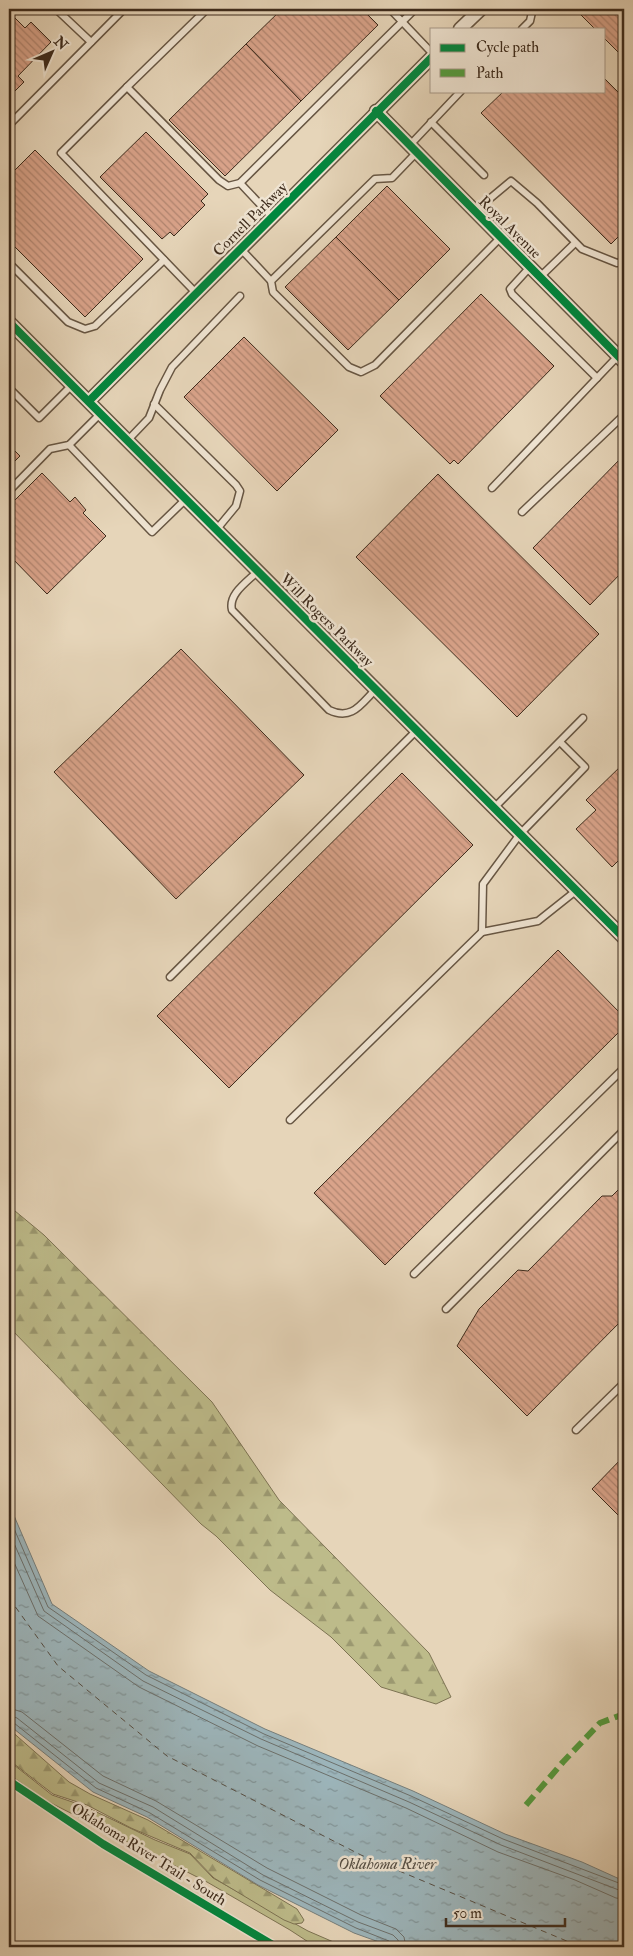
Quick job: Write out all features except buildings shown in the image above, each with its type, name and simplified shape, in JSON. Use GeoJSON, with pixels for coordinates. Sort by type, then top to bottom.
{"type":"FeatureCollection","features":[{"type":"Feature","properties":{"kind":"street"},"geometry":{"type":"LineString","coordinates":[[461,28],[481,9]]}},
{"type":"Feature","properties":{"kind":"street","name":"Cornell Parkway"},"geometry":{"type":"LineString","coordinates":[[89,401],[430,57]]}},
{"type":"Feature","properties":{"kind":"street","name":"Royal Avenue"},"geometry":{"type":"LineString","coordinates":[[376,111],[621,359]]}},
{"type":"Feature","properties":{"kind":"street","name":"Will Rogers Parkway"},"geometry":{"type":"LineString","coordinates":[[9,322],[624,938]]}},
{"type":"Feature","properties":{"kind":"lane"},"geometry":{"type":"LineString","coordinates":[[56,9],[91,42]]}},
{"type":"Feature","properties":{"kind":"lane"},"geometry":{"type":"LineString","coordinates":[[9,125],[124,9]]}},
{"type":"Feature","properties":{"kind":"lane"},"geometry":{"type":"LineString","coordinates":[[196,293],[61,153],[207,9]]}},
{"type":"Feature","properties":{"kind":"lane"},"geometry":{"type":"LineString","coordinates":[[390,9],[430,53]]}},
{"type":"Feature","properties":{"kind":"lane"},"geometry":{"type":"LineString","coordinates":[[127,87],[219,180],[228,186],[240,183],[415,9]]}},
{"type":"Feature","properties":{"kind":"lane"},"geometry":{"type":"LineString","coordinates":[[523,28],[530,21],[532,12],[529,9]]}},
{"type":"Feature","properties":{"kind":"lane"},"geometry":{"type":"LineString","coordinates":[[271,281],[374,178],[392,178],[431,122],[460,92]]}},
{"type":"Feature","properties":{"kind":"lane"},"geometry":{"type":"LineString","coordinates":[[431,122],[484,175]]}},
{"type":"Feature","properties":{"kind":"lane"},"geometry":{"type":"LineString","coordinates":[[475,211],[511,181],[537,203],[582,250],[617,263],[624,262]]}},
{"type":"Feature","properties":{"kind":"lane"},"geometry":{"type":"LineString","coordinates":[[240,183],[272,217]]}},
{"type":"Feature","properties":{"kind":"lane"},"geometry":{"type":"LineString","coordinates":[[240,248],[271,281],[273,292],[349,368],[361,372],[375,365],[500,237]]}},
{"type":"Feature","properties":{"kind":"lane"},"geometry":{"type":"LineString","coordinates":[[540,277],[574,243]]}},
{"type":"Feature","properties":{"kind":"lane"},"geometry":{"type":"LineString","coordinates":[[9,263],[68,322],[85,330],[95,326],[164,260]]}},
{"type":"Feature","properties":{"kind":"lane"},"geometry":{"type":"LineString","coordinates":[[530,267],[510,289],[512,294],[597,378]]}},
{"type":"Feature","properties":{"kind":"lane"},"geometry":{"type":"LineString","coordinates":[[128,440],[149,418],[172,367],[240,296]]}},
{"type":"Feature","properties":{"kind":"lane"},"geometry":{"type":"LineString","coordinates":[[492,488],[597,378],[621,359]]}},
{"type":"Feature","properties":{"kind":"lane"},"geometry":{"type":"LineString","coordinates":[[9,388],[39,418],[72,385]]}},
{"type":"Feature","properties":{"kind":"lane"},"geometry":{"type":"LineString","coordinates":[[154,404],[240,491],[236,506],[217,529]]}},
{"type":"Feature","properties":{"kind":"lane"},"geometry":{"type":"LineString","coordinates":[[9,490],[50,450],[68,445],[100,413]]}},
{"type":"Feature","properties":{"kind":"lane"},"geometry":{"type":"LineString","coordinates":[[522,512],[624,415]]}},
{"type":"Feature","properties":{"kind":"lane"},"geometry":{"type":"LineString","coordinates":[[68,445],[152,532],[186,498]]}},
{"type":"Feature","properties":{"kind":"lane"},"geometry":{"type":"LineString","coordinates":[[258,571],[233,596],[230,603],[232,610],[329,710],[338,714],[347,714],[356,709],[376,689]]}},
{"type":"Feature","properties":{"kind":"lane"},"geometry":{"type":"LineString","coordinates":[[495,807],[583,718]]}},
{"type":"Feature","properties":{"kind":"lane"},"geometry":{"type":"LineString","coordinates":[[170,977],[417,730]]}},
{"type":"Feature","properties":{"kind":"lane"},"geometry":{"type":"LineString","coordinates":[[482,932],[483,884],[520,834],[585,767],[560,742]]}},
{"type":"Feature","properties":{"kind":"lane"},"geometry":{"type":"LineString","coordinates":[[290,1120],[482,932],[538,921],[577,890]]}},
{"type":"Feature","properties":{"kind":"lane"},"geometry":{"type":"LineString","coordinates":[[414,1274],[624,1068]]}},
{"type":"Feature","properties":{"kind":"lane"},"geometry":{"type":"LineString","coordinates":[[446,1309],[624,1130]]}},
{"type":"Feature","properties":{"kind":"lane"},"geometry":{"type":"LineString","coordinates":[[576,1430],[624,1382]]}},
{"type":"Feature","properties":{"kind":"green space"},"geometry":{"type":"Polygon","coordinates":[[[9,1206],[44,1235],[212,1402],[279,1500],[429,1653],[451,1697],[436,1704],[381,1687],[331,1637],[270,1590],[216,1536],[201,1524],[9,1327],[9,1206]]]}},
{"type":"Feature","properties":{"kind":"green space"},"geometry":{"type":"Polygon","coordinates":[[[9,1729],[69,1782],[90,1794],[148,1820],[297,1909],[304,1920],[302,1923],[294,1924],[284,1920],[214,1878],[190,1853],[131,1828],[87,1805],[53,1794],[9,1760],[9,1729]]]}},
{"type":"Feature","properties":{"kind":"green space"},"geometry":{"type":"Polygon","coordinates":[[[9,1761],[52,1795],[84,1806],[155,1840],[190,1854],[213,1878],[308,1931],[345,1947],[316,1947],[207,1882],[43,1799],[9,1774],[9,1761]]]}},
{"type":"Feature","properties":{"kind":"water","name":"Oklahoma River"},"geometry":{"type":"Polygon","coordinates":[[[9,1504],[52,1604],[149,1671],[265,1729],[413,1791],[505,1834],[582,1862],[624,1881],[624,1947],[393,1947],[354,1933],[258,1885],[147,1817],[93,1792],[9,1725],[9,1504]]]}},
{"type":"Feature","properties":{"kind":"ferry route"},"geometry":{"type":"LineString","coordinates":[[9,1598],[58,1666],[167,1756],[361,1855],[581,1947]]}},
{"type":"Feature","properties":{"kind":"marked path"},"geometry":{"type":"LineString","coordinates":[[526,1805],[600,1723],[624,1714]]}},
{"type":"Feature","properties":{"kind":"cycle path"},"geometry":{"type":"LineString","coordinates":[[89,401],[430,59]]}},
{"type":"Feature","properties":{"kind":"cycle path"},"geometry":{"type":"LineString","coordinates":[[376,111],[624,362]]}},
{"type":"Feature","properties":{"kind":"cycle path"},"geometry":{"type":"LineString","coordinates":[[9,322],[624,938]]}},
{"type":"Feature","properties":{"kind":"cycle path","name":"Oklahoma River Trail - South"},"geometry":{"type":"LineString","coordinates":[[9,1781],[103,1844],[276,1947]]}}]}
